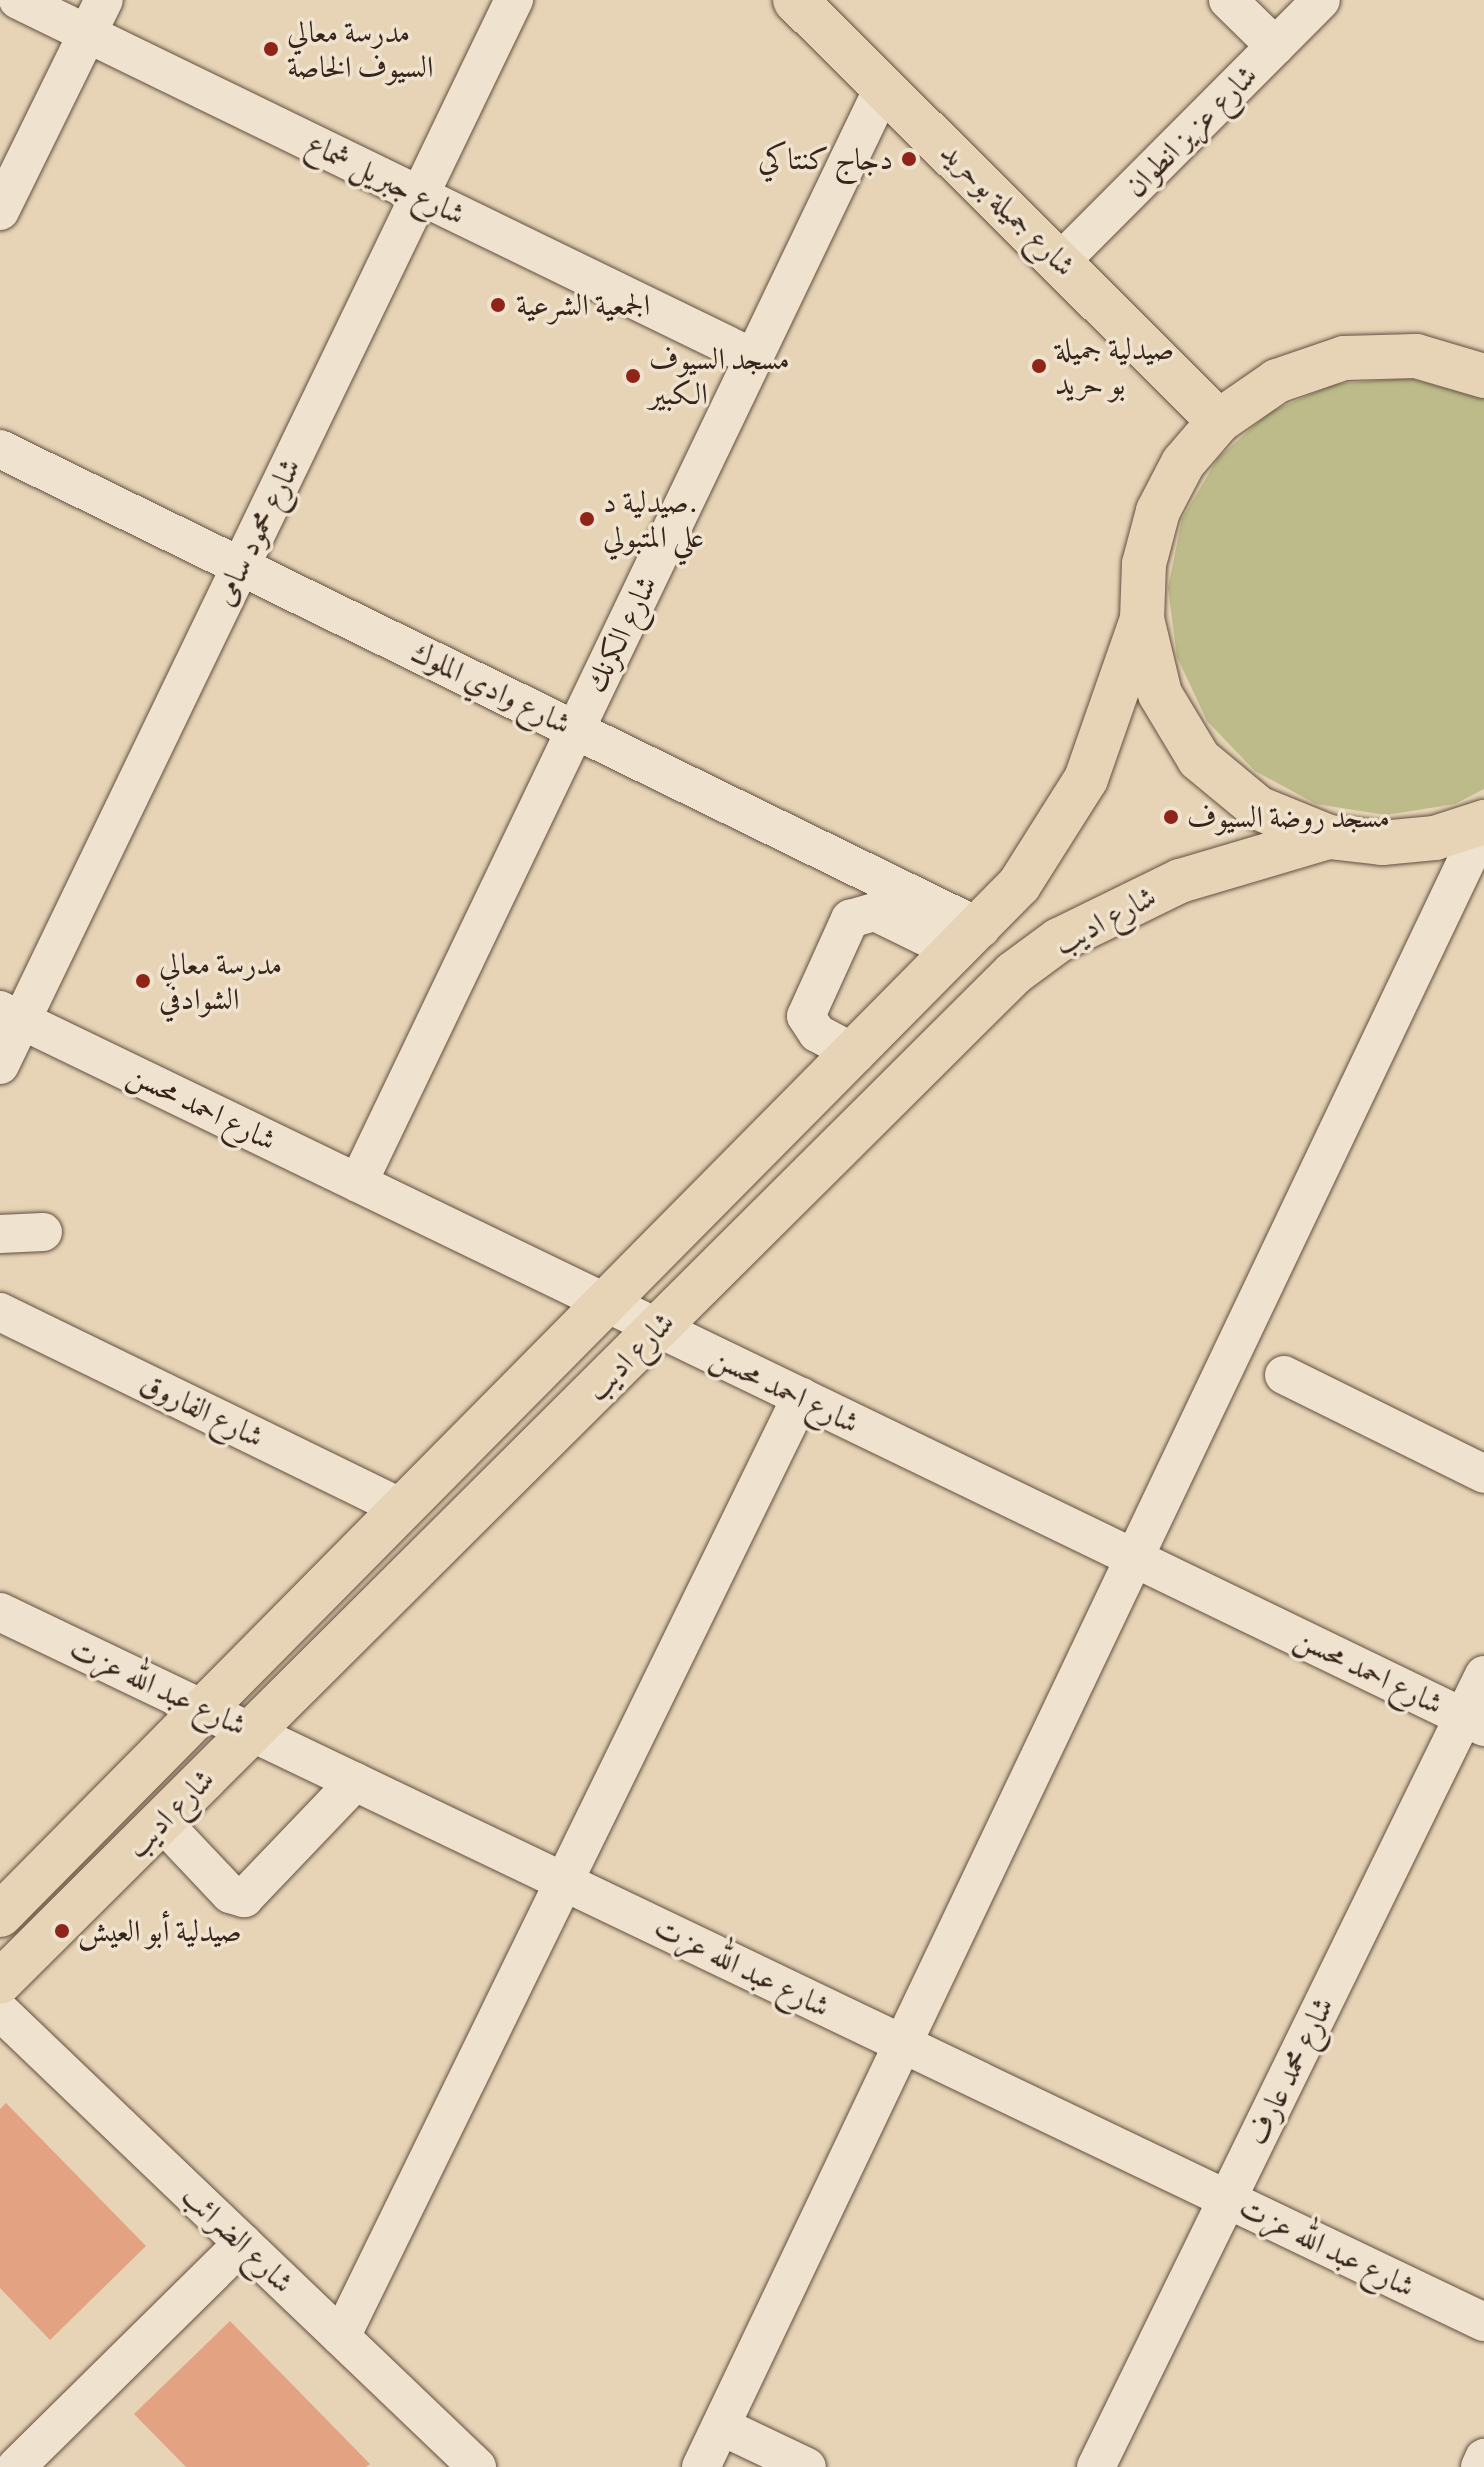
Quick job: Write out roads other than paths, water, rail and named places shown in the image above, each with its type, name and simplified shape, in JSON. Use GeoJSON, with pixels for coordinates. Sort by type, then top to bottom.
{"type":"FeatureCollection","features":[{"type":"Feature","properties":{"kind":"main road","name":"شارع جميلة بوحريد"},"geometry":{"type":"LineString","coordinates":[[795,0],[1219,421]]}},
{"type":"Feature","properties":{"kind":"main road"},"geometry":{"type":"LineString","coordinates":[[1484,339],[1416,356],[1344,358],[1277,381],[1219,421],[1183,463],[1158,511],[1144,564],[1142,619],[1160,694],[1199,759],[1258,808],[1329,837],[1382,843],[1435,838],[1484,823]]}},
{"type":"Feature","properties":{"kind":"main road"},"geometry":{"type":"LineString","coordinates":[[1416,356],[1484,376]]}},
{"type":"Feature","properties":{"kind":"main road","name":"شارع اديب"},"geometry":{"type":"LineString","coordinates":[[0,1915],[969,940],[1019,885],[1086,779],[1142,619]]}},
{"type":"Feature","properties":{"kind":"main road","name":"شارع اديب"},"geometry":{"type":"LineString","coordinates":[[0,1982],[1014,973],[1059,940],[1180,881],[1329,837]]}},
{"type":"Feature","properties":{"kind":"street","name":"شارع جبريل شماع"},"geometry":{"type":"LineString","coordinates":[[18,0],[754,358]]}},
{"type":"Feature","properties":{"kind":"street"},"geometry":{"type":"LineString","coordinates":[[0,211],[104,0]]}},
{"type":"Feature","properties":{"kind":"street","name":"شارع محمود سامى"},"geometry":{"type":"LineString","coordinates":[[0,1065],[11,1015],[240,566],[514,0]]}},
{"type":"Feature","properties":{"kind":"street"},"geometry":{"type":"LineString","coordinates":[[1228,0],[1275,46]]}},
{"type":"Feature","properties":{"kind":"street","name":"شارع عزيز انطوان"},"geometry":{"type":"LineString","coordinates":[[1061,261],[1321,0]]}},
{"type":"Feature","properties":{"kind":"street","name":"شارع الكرنك"},"geometry":{"type":"LineString","coordinates":[[358,1183],[884,86]]}},
{"type":"Feature","properties":{"kind":"street","name":"شارع وادي الملوك"},"geometry":{"type":"LineString","coordinates":[[0,449],[575,730],[969,940]]}},
{"type":"Feature","properties":{"kind":"street"},"geometry":{"type":"LineString","coordinates":[[701,2467],[1484,823]]}},
{"type":"Feature","properties":{"kind":"street"},"geometry":{"type":"LineString","coordinates":[[856,1054],[817,1033],[806,1016],[850,919],[875,912],[969,940]]}},
{"type":"Feature","properties":{"kind":"street","name":"شارع احمد محسن"},"geometry":{"type":"LineString","coordinates":[[11,1015],[1474,1722]]}},
{"type":"Feature","properties":{"kind":"street"},"geometry":{"type":"LineString","coordinates":[[0,1234],[43,1232]]}},
{"type":"Feature","properties":{"kind":"street","name":"شارع الفاروق"},"geometry":{"type":"LineString","coordinates":[[0,1312],[404,1509]]}},
{"type":"Feature","properties":{"kind":"street"},"geometry":{"type":"LineString","coordinates":[[1284,1375],[1484,1474]]}},
{"type":"Feature","properties":{"kind":"street"},"geometry":{"type":"LineString","coordinates":[[341,2337],[801,1397]]}},
{"type":"Feature","properties":{"kind":"street","name":"شارع عبد الله عزت"},"geometry":{"type":"LineString","coordinates":[[0,1612],[1484,2322]]}},
{"type":"Feature","properties":{"kind":"street","name":"شارع محمد عارف"},"geometry":{"type":"LineString","coordinates":[[1096,2467],[1227,2199],[1474,1722],[1484,1675]]}},
{"type":"Feature","properties":{"kind":"street"},"geometry":{"type":"LineString","coordinates":[[162,1822],[230,1894],[244,1898],[355,1782]]}},
{"type":"Feature","properties":{"kind":"street","name":"شارع الضرائب"},"geometry":{"type":"LineString","coordinates":[[0,2011],[475,2466]]}},
{"type":"Feature","properties":{"kind":"street"},"geometry":{"type":"LineString","coordinates":[[16,2467],[243,2243]]}},
{"type":"Feature","properties":{"kind":"street"},"geometry":{"type":"LineString","coordinates":[[721,2426],[807,2467]]}},
{"type":"Feature","properties":{"kind":"street"},"geometry":{"type":"LineString","coordinates":[[1480,2467],[1484,2458]]}},
{"type":"Feature","properties":{"kind":"place","name":"مدرسة معالي السيوف الخاصة"},"geometry":{"type":"Point","coordinates":[271,49]}},
{"type":"Feature","properties":{"kind":"place","name":"دجاج كنتاكي"},"geometry":{"type":"Point","coordinates":[909,159]}},
{"type":"Feature","properties":{"kind":"place","name":"الجمعية الشرعية"},"geometry":{"type":"Point","coordinates":[498,305]}},
{"type":"Feature","properties":{"kind":"place","name":"صيدلية جميلة بو حريد"},"geometry":{"type":"Point","coordinates":[1039,366]}},
{"type":"Feature","properties":{"kind":"place","name":"مسجد السيوف الكبير"},"geometry":{"type":"Point","coordinates":[633,376]}},
{"type":"Feature","properties":{"kind":"place","name":"صيدلية د. علي المتبولي"},"geometry":{"type":"Point","coordinates":[587,519]}},
{"type":"Feature","properties":{"kind":"place","name":"مسجد روضة السيوف"},"geometry":{"type":"Point","coordinates":[1171,817]}},
{"type":"Feature","properties":{"kind":"place","name":"مدرسة معالي الشوادفي"},"geometry":{"type":"Point","coordinates":[143,981]}},
{"type":"Feature","properties":{"kind":"place","name":"صيدلية أبو العيش"},"geometry":{"type":"Point","coordinates":[62,1931]}}]}
